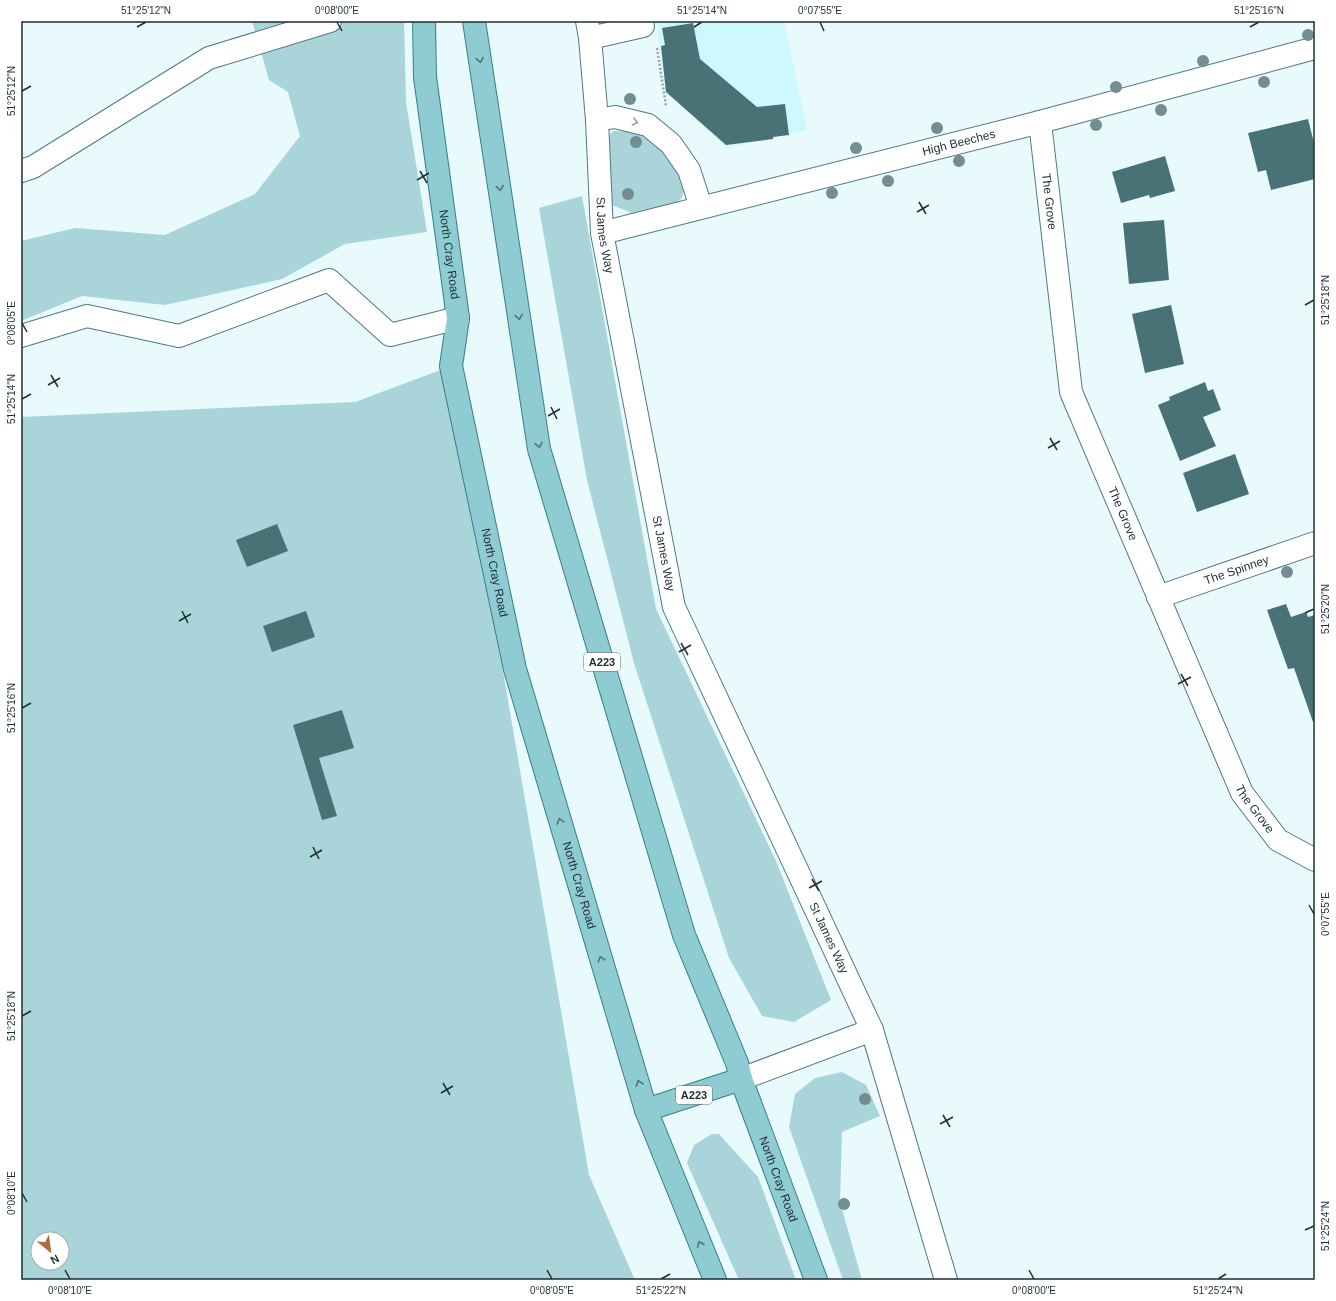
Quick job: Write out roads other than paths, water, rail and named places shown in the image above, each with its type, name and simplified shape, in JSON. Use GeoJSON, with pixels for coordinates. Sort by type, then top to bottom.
{"type":"FeatureCollection","features":[{"type":"Feature","properties":{"kind":"main road","name":"North Cray Road"},"geometry":{"type":"LineString","coordinates":[[424,21],[425,77],[458,318],[451,366],[515,669],[646,1110],[715,1280]]}},
{"type":"Feature","properties":{"kind":"main road","name":"North Cray Road"},"geometry":{"type":"LineString","coordinates":[[474,21],[539,449],[684,935],[737,1063],[741,1079],[816,1280]]}},
{"type":"Feature","properties":{"kind":"main road","name":"A223"},"geometry":{"type":"LineString","coordinates":[[646,1110],[741,1079]]}},
{"type":"Feature","properties":{"kind":"street"},"geometry":{"type":"LineString","coordinates":[[21,170],[33,167],[209,58],[330,21]]}},
{"type":"Feature","properties":{"kind":"street","name":"St James Way"},"geometry":{"type":"LineString","coordinates":[[642,21],[643,26],[588,30],[597,120],[602,233],[674,608],[872,1030],[946,1280]]}},
{"type":"Feature","properties":{"kind":"street","name":"High Beeches"},"geometry":{"type":"LineString","coordinates":[[602,233],[1040,122],[1315,48]]}},
{"type":"Feature","properties":{"kind":"street"},"geometry":{"type":"LineString","coordinates":[[597,120],[615,117],[648,125],[671,144],[689,170],[701,207]]}},
{"type":"Feature","properties":{"kind":"street","name":"The Grove"},"geometry":{"type":"LineString","coordinates":[[1040,122],[1071,392],[1242,792],[1278,840],[1315,860]]}},
{"type":"Feature","properties":{"kind":"street"},"geometry":{"type":"LineString","coordinates":[[21,336],[87,316],[178,336],[329,280],[390,335],[458,318]]}},
{"type":"Feature","properties":{"kind":"street","name":"The Spinney"},"geometry":{"type":"LineString","coordinates":[[1158,597],[1315,543]]}},
{"type":"Feature","properties":{"kind":"street"},"geometry":{"type":"LineString","coordinates":[[741,1079],[872,1030]]}}]}
